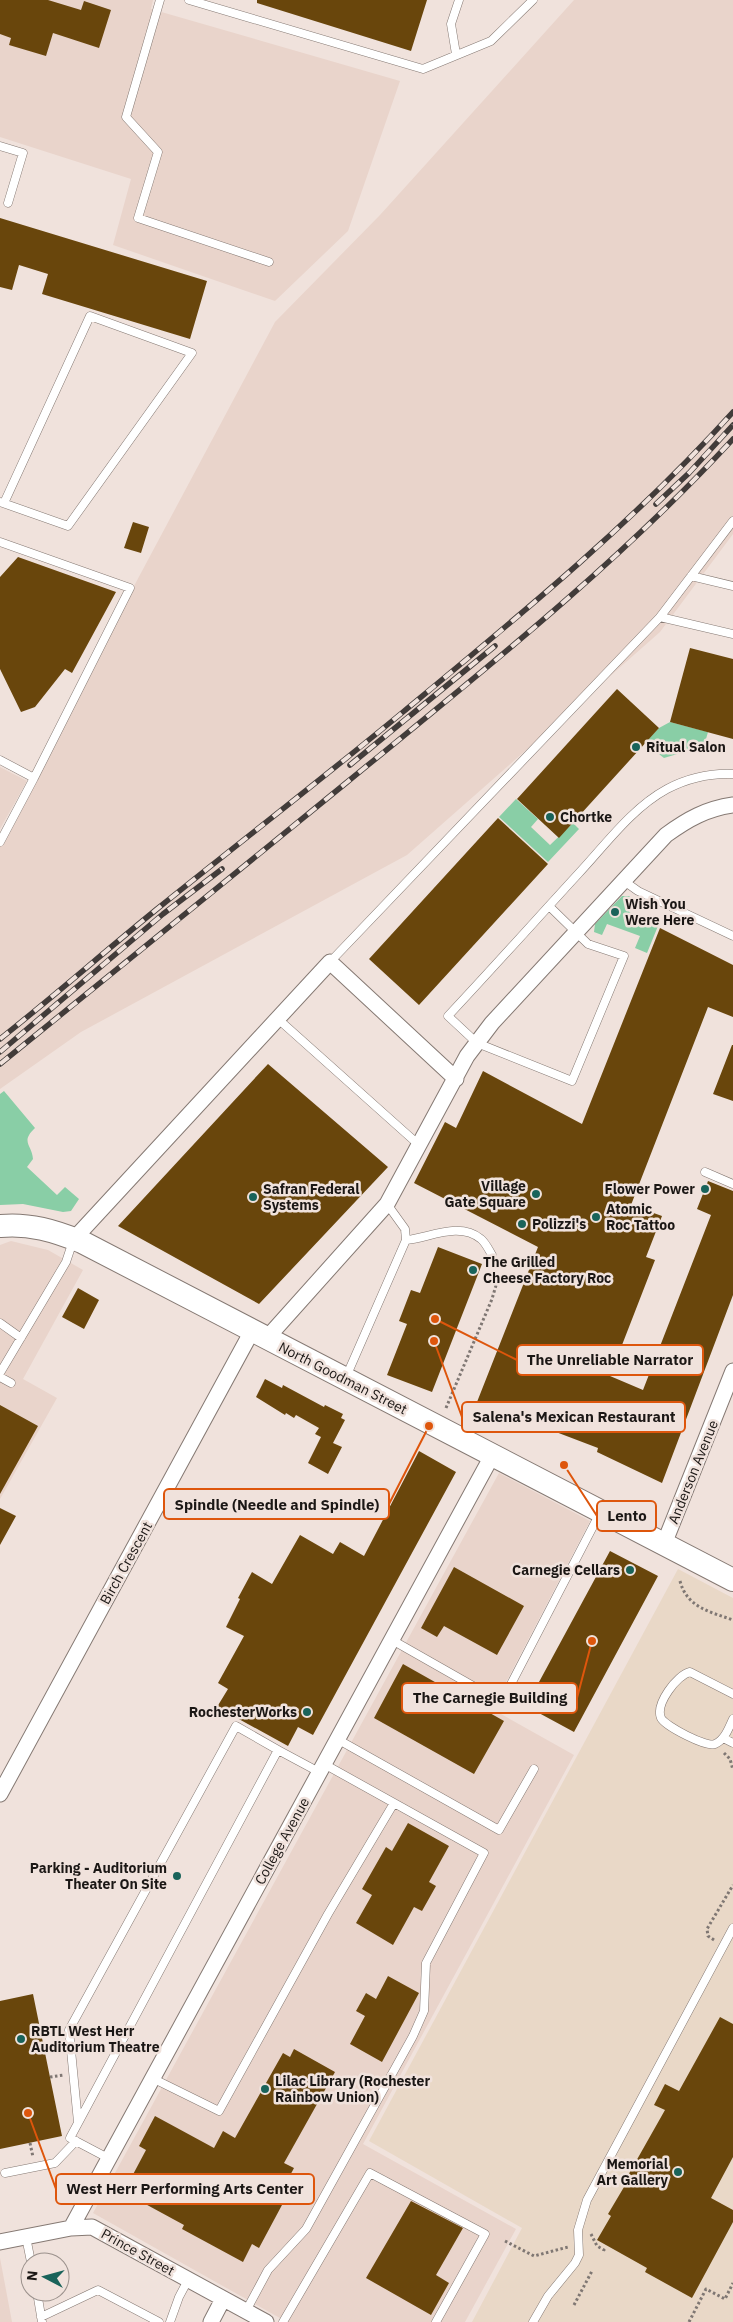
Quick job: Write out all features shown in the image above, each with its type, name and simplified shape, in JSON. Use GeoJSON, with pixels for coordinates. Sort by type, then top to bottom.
{"type":"FeatureCollection","features":[{"type":"Feature","properties":{"kind":"main road","name":"North Goodman Street"},"geometry":{"type":"LineString","coordinates":[[0,1226],[26,1225],[74,1239],[493,1454],[733,1580]]}},
{"type":"Feature","properties":{"kind":"street","name":"Birch Crescent"},"geometry":{"type":"LineString","coordinates":[[0,1794],[259,1334],[387,1204],[467,1056],[492,1023],[666,835],[689,818],[712,808],[733,805]]}},
{"type":"Feature","properties":{"kind":"street"},"geometry":{"type":"LineString","coordinates":[[74,1239],[330,962],[456,1079]]}},
{"type":"Feature","properties":{"kind":"street","name":"Anderson Avenue"},"geometry":{"type":"LineString","coordinates":[[664,1544],[733,1371]]}},
{"type":"Feature","properties":{"kind":"street","name":"College Avenue"},"geometry":{"type":"LineString","coordinates":[[71,2228],[493,1454]]}},
{"type":"Feature","properties":{"kind":"street","name":"Prince Street"},"geometry":{"type":"LineString","coordinates":[[0,2242],[71,2228],[92,2227],[266,2322]]}},
{"type":"Feature","properties":{"kind":"street"},"geometry":{"type":"LineString","coordinates":[[211,2322],[223,2299]]}},
{"type":"Feature","properties":{"kind":"lane"},"geometry":{"type":"LineString","coordinates":[[160,0],[126,117],[158,152],[138,218],[269,262]]}},
{"type":"Feature","properties":{"kind":"lane"},"geometry":{"type":"LineString","coordinates":[[189,0],[423,69],[491,41],[533,0]]}},
{"type":"Feature","properties":{"kind":"lane"},"geometry":{"type":"LineString","coordinates":[[219,9],[222,0]]}},
{"type":"Feature","properties":{"kind":"lane"},"geometry":{"type":"LineString","coordinates":[[456,54],[451,24],[459,0]]}},
{"type":"Feature","properties":{"kind":"lane"},"geometry":{"type":"LineString","coordinates":[[0,146],[23,153],[8,203]]}},
{"type":"Feature","properties":{"kind":"lane"},"geometry":{"type":"LineString","coordinates":[[90,316],[192,352],[68,526],[2,502],[90,316]]}},
{"type":"Feature","properties":{"kind":"lane"},"geometry":{"type":"LineString","coordinates":[[330,962],[660,617],[733,521]]}},
{"type":"Feature","properties":{"kind":"lane"},"geometry":{"type":"LineString","coordinates":[[0,542],[130,588],[0,842]]}},
{"type":"Feature","properties":{"kind":"lane"},"geometry":{"type":"LineString","coordinates":[[691,576],[733,586]]}},
{"type":"Feature","properties":{"kind":"lane"},"geometry":{"type":"LineString","coordinates":[[660,617],[733,634]]}},
{"type":"Feature","properties":{"kind":"lane"},"geometry":{"type":"LineString","coordinates":[[0,760],[34,778]]}},
{"type":"Feature","properties":{"kind":"lane"},"geometry":{"type":"LineString","coordinates":[[549,906],[588,944],[624,956],[572,1081],[477,1043],[448,1016],[631,816],[667,789],[689,779],[708,774],[733,774]]}},
{"type":"Feature","properties":{"kind":"lane"},"geometry":{"type":"LineString","coordinates":[[624,881],[638,892],[733,936]]}},
{"type":"Feature","properties":{"kind":"lane"},"geometry":{"type":"LineString","coordinates":[[278,1019],[419,1145]]}},
{"type":"Feature","properties":{"kind":"lane"},"geometry":{"type":"LineString","coordinates":[[705,1172],[733,1184]]}},
{"type":"Feature","properties":{"kind":"lane"},"geometry":{"type":"LineString","coordinates":[[346,1379],[406,1240],[406,1229],[387,1204]]}},
{"type":"Feature","properties":{"kind":"lane"},"geometry":{"type":"LineString","coordinates":[[406,1240],[433,1236],[441,1231],[459,1231],[481,1238],[492,1254]]}},
{"type":"Feature","properties":{"kind":"lane"},"geometry":{"type":"LineString","coordinates":[[0,1373],[66,1262],[74,1239]]}},
{"type":"Feature","properties":{"kind":"lane"},"geometry":{"type":"LineString","coordinates":[[0,1323],[21,1338]]}},
{"type":"Feature","properties":{"kind":"lane"},"geometry":{"type":"LineString","coordinates":[[0,1377],[11,1383]]}},
{"type":"Feature","properties":{"kind":"lane"},"geometry":{"type":"LineString","coordinates":[[392,1640],[480,1690],[495,1692],[510,1686],[601,1511]]}},
{"type":"Feature","properties":{"kind":"lane"},"geometry":{"type":"LineString","coordinates":[[733,1694],[690,1672],[681,1674],[674,1681],[661,1706],[660,1715],[664,1723],[707,1745],[715,1744],[723,1738],[733,1719]]}},
{"type":"Feature","properties":{"kind":"lane"},"geometry":{"type":"LineString","coordinates":[[78,2122],[69,2030],[236,1726],[278,1750],[394,1803],[484,1853],[426,1963],[424,2011],[413,2036],[306,2229],[268,2270],[246,2311]]}},
{"type":"Feature","properties":{"kind":"lane"},"geometry":{"type":"LineString","coordinates":[[723,1738],[733,1743]]}},
{"type":"Feature","properties":{"kind":"lane"},"geometry":{"type":"LineString","coordinates":[[337,1739],[499,1830],[534,1769]]}},
{"type":"Feature","properties":{"kind":"lane"},"geometry":{"type":"LineString","coordinates":[[108,2158],[70,2138],[278,1750]]}},
{"type":"Feature","properties":{"kind":"lane"},"geometry":{"type":"LineString","coordinates":[[152,2078],[219,2111],[328,1914],[394,1803]]}},
{"type":"Feature","properties":{"kind":"lane"},"geometry":{"type":"LineString","coordinates":[[533,2322],[548,2296],[575,2263],[579,2255],[578,2230],[587,2200],[733,1928]]}},
{"type":"Feature","properties":{"kind":"lane"},"geometry":{"type":"LineString","coordinates":[[5,2174],[56,2163],[76,2141]]}},
{"type":"Feature","properties":{"kind":"lane"},"geometry":{"type":"LineString","coordinates":[[283,2322],[370,2174],[486,2234],[436,2322]]}},
{"type":"Feature","properties":{"kind":"lane"},"geometry":{"type":"LineString","coordinates":[[26,2237],[29,2252]]}},
{"type":"Feature","properties":{"kind":"lane"},"geometry":{"type":"LineString","coordinates":[[170,2322],[179,2297],[188,2280]]}},
{"type":"Feature","properties":{"kind":"lane"},"geometry":{"type":"LineString","coordinates":[[39,2302],[42,2319],[98,2290],[159,2322]]}},
{"type":"Feature","properties":{"kind":"path"},"geometry":{"type":"LineString","coordinates":[[446,1408],[492,1299],[497,1282],[492,1254]]}},
{"type":"Feature","properties":{"kind":"path"},"geometry":{"type":"LineString","coordinates":[[680,1581],[683,1592],[701,1609],[733,1620]]}},
{"type":"Feature","properties":{"kind":"path"},"geometry":{"type":"LineString","coordinates":[[715,1744],[730,1758],[733,1770]]}},
{"type":"Feature","properties":{"kind":"path"},"geometry":{"type":"LineString","coordinates":[[714,1940],[708,1936],[707,1929],[733,1885]]}},
{"type":"Feature","properties":{"kind":"path"},"geometry":{"type":"LineString","coordinates":[[505,2240],[534,2256],[568,2247]]}},
{"type":"Feature","properties":{"kind":"path"},"geometry":{"type":"LineString","coordinates":[[594,2241],[604,2250],[603,2252]]}},
{"type":"Feature","properties":{"kind":"path"},"geometry":{"type":"LineString","coordinates":[[574,2305],[592,2271]]}},
{"type":"Feature","properties":{"kind":"path"},"geometry":{"type":"LineString","coordinates":[[689,2322],[706,2289],[725,2298],[733,2283]]}},
{"type":"Feature","properties":{"kind":"shaded area"},"geometry":{"type":"Polygon","coordinates":[[[0,0],[153,0],[151,9],[400,81],[348,231],[275,301],[113,245],[131,179],[0,137],[0,0]]]}},
{"type":"Feature","properties":{"kind":"shaded area"},"geometry":{"type":"Polygon","coordinates":[[[574,0],[733,0],[733,534],[660,632],[407,855],[81,1032],[0,1089],[0,837],[275,322],[380,215],[574,0]]]}},
{"type":"Feature","properties":{"kind":"shaded area"},"geometry":{"type":"Polygon","coordinates":[[[0,767],[27,781],[0,829],[0,767]]]}},
{"type":"Feature","properties":{"kind":"shaded area"},"geometry":{"type":"Polygon","coordinates":[[[11,1241],[48,1250],[83,1270],[23,1379],[57,1398],[0,1499],[0,1245],[11,1241]]]}},
{"type":"Feature","properties":{"kind":"shaded area"},"geometry":{"type":"Polygon","coordinates":[[[499,1473],[590,1521],[492,1709],[574,1755],[363,2144],[516,2229],[465,2322],[287,2322],[93,2213],[499,1473]]]}},
{"type":"Feature","properties":{"kind":"shaded area"},"geometry":{"type":"Polygon","coordinates":[[[678,1569],[733,1598],[733,2322],[472,2322],[522,2228],[369,2141],[678,1569]]]}},
{"type":"Feature","properties":{"kind":"shaded area"},"geometry":{"type":"Polygon","coordinates":[[[0,2258],[12,2322],[0,2322],[0,2258]]]}},
{"type":"Feature","properties":{"kind":"green space"},"geometry":{"type":"Polygon","coordinates":[[[670,722],[708,732],[704,746],[664,758],[645,743],[659,728],[670,722]]]}},
{"type":"Feature","properties":{"kind":"green space"},"geometry":{"type":"Polygon","coordinates":[[[516,799],[538,819],[531,827],[550,845],[573,823],[579,829],[548,862],[499,817],[516,799]]]}},
{"type":"Feature","properties":{"kind":"green space"},"geometry":{"type":"Polygon","coordinates":[[[622,896],[629,896],[634,900],[629,912],[658,926],[647,953],[635,948],[640,936],[607,924],[602,935],[594,932],[595,924],[622,896]]]}},
{"type":"Feature","properties":{"kind":"green space"},"geometry":{"type":"Polygon","coordinates":[[[4,1091],[35,1128],[28,1137],[28,1144],[33,1159],[27,1167],[57,1195],[65,1187],[79,1199],[71,1211],[63,1212],[23,1204],[0,1205],[0,1094],[4,1091]]]}},
{"type":"Feature","properties":{"kind":"building"},"geometry":{"type":"Polygon","coordinates":[[[0,0],[48,0],[81,10],[84,1],[111,10],[99,48],[53,33],[46,56],[9,45],[11,38],[0,34],[0,0]]]}},
{"type":"Feature","properties":{"kind":"building"},"geometry":{"type":"Polygon","coordinates":[[[257,0],[427,0],[411,51],[257,3],[257,0]]]}},
{"type":"Feature","properties":{"kind":"building"},"geometry":{"type":"Polygon","coordinates":[[[0,218],[207,281],[190,339],[42,294],[48,274],[19,265],[12,290],[0,287],[0,218]]]}},
{"type":"Feature","properties":{"kind":"building"},"geometry":{"type":"Polygon","coordinates":[[[133,522],[149,527],[141,553],[124,548],[133,522]]]}},
{"type":"Feature","properties":{"kind":"building"},"geometry":{"type":"Polygon","coordinates":[[[18,557],[116,592],[72,673],[65,669],[35,707],[21,712],[0,669],[0,577],[18,557]]]}},
{"type":"Feature","properties":{"kind":"building"},"geometry":{"type":"Polygon","coordinates":[[[690,648],[733,659],[733,739],[670,722],[690,648]]]}},
{"type":"Feature","properties":{"kind":"building"},"geometry":{"type":"Polygon","coordinates":[[[617,689],[659,728],[559,838],[517,799],[617,689]]]}},
{"type":"Feature","properties":{"kind":"building"},"geometry":{"type":"Polygon","coordinates":[[[498,818],[548,864],[419,1005],[369,959],[498,818]]]}},
{"type":"Feature","properties":{"kind":"building","name":"Village Gate Square"},"geometry":{"type":"Polygon","coordinates":[[[660,928],[733,965],[733,1017],[708,1007],[631,1205],[662,1216],[646,1257],[655,1260],[610,1376],[643,1390],[711,1215],[697,1209],[708,1181],[733,1191],[733,1295],[662,1483],[597,1452],[598,1448],[477,1402],[538,1247],[414,1183],[445,1122],[456,1128],[483,1071],[582,1124],[660,928]]]}},
{"type":"Feature","properties":{"kind":"building"},"geometry":{"type":"Polygon","coordinates":[[[733,1045],[733,1101],[713,1094],[733,1045]]]}},
{"type":"Feature","properties":{"kind":"building","name":"Safran Federal Systems"},"geometry":{"type":"Polygon","coordinates":[[[268,1064],[388,1167],[259,1304],[118,1226],[268,1064]]]}},
{"type":"Feature","properties":{"kind":"building","name":"Village Gate Square"},"geometry":{"type":"Polygon","coordinates":[[[438,1247],[482,1264],[432,1392],[387,1375],[407,1324],[399,1321],[411,1290],[420,1293],[438,1247]]]}},
{"type":"Feature","properties":{"kind":"building"},"geometry":{"type":"Polygon","coordinates":[[[78,1288],[99,1300],[84,1329],[62,1317],[78,1288]]]}},
{"type":"Feature","properties":{"kind":"building"},"geometry":{"type":"Polygon","coordinates":[[[265,1379],[282,1388],[283,1385],[324,1407],[325,1405],[343,1414],[341,1418],[345,1420],[333,1443],[342,1447],[328,1474],[308,1463],[321,1437],[315,1434],[319,1428],[296,1415],[294,1418],[286,1413],[285,1415],[256,1397],[265,1379]]]}},
{"type":"Feature","properties":{"kind":"building"},"geometry":{"type":"Polygon","coordinates":[[[0,1405],[38,1426],[0,1494],[0,1405]]]}},
{"type":"Feature","properties":{"kind":"building"},"geometry":{"type":"Polygon","coordinates":[[[419,1451],[456,1472],[313,1735],[298,1727],[288,1746],[217,1707],[228,1689],[218,1683],[244,1636],[226,1627],[240,1599],[238,1598],[252,1572],[272,1584],[300,1535],[333,1554],[340,1542],[364,1556],[419,1451]]]}},
{"type":"Feature","properties":{"kind":"building"},"geometry":{"type":"Polygon","coordinates":[[[0,1508],[16,1516],[0,1545],[0,1508]]]}},
{"type":"Feature","properties":{"kind":"building"},"geometry":{"type":"Polygon","coordinates":[[[610,1551],[658,1576],[574,1732],[526,1706],[610,1551]]]}},
{"type":"Feature","properties":{"kind":"building"},"geometry":{"type":"Polygon","coordinates":[[[454,1567],[524,1606],[497,1655],[444,1626],[437,1637],[421,1628],[454,1567]]]}},
{"type":"Feature","properties":{"kind":"building"},"geometry":{"type":"Polygon","coordinates":[[[403,1664],[504,1721],[474,1774],[374,1718],[403,1664]]]}},
{"type":"Feature","properties":{"kind":"building"},"geometry":{"type":"Polygon","coordinates":[[[408,1823],[449,1846],[429,1882],[436,1886],[422,1911],[414,1907],[393,1945],[356,1923],[372,1895],[362,1889],[386,1847],[392,1851],[408,1823]]]}},
{"type":"Feature","properties":{"kind":"building"},"geometry":{"type":"Polygon","coordinates":[[[388,1976],[419,1993],[382,2062],[350,2044],[365,2016],[356,2011],[366,1993],[376,1999],[388,1976]]]}},
{"type":"Feature","properties":{"kind":"building"},"geometry":{"type":"Polygon","coordinates":[[[33,1994],[62,2136],[0,2149],[0,2001],[33,1994]]]}},
{"type":"Feature","properties":{"kind":"building","name":"Memorial Art Gallery"},"geometry":{"type":"Polygon","coordinates":[[[720,2017],[733,2024],[733,2157],[711,2198],[733,2210],[733,2222],[692,2298],[645,2272],[647,2268],[597,2240],[611,2216],[608,2214],[624,2187],[622,2186],[665,2110],[654,2105],[665,2084],[679,2091],[720,2017]]]}},
{"type":"Feature","properties":{"kind":"building"},"geometry":{"type":"Polygon","coordinates":[[[294,2049],[335,2072],[284,2163],[294,2168],[276,2202],[282,2205],[259,2248],[252,2244],[243,2262],[182,2229],[184,2225],[138,2200],[143,2190],[129,2182],[146,2150],[139,2146],[155,2116],[214,2148],[223,2131],[235,2138],[283,2053],[290,2057],[294,2049]]]}},
{"type":"Feature","properties":{"kind":"building"},"geometry":{"type":"Polygon","coordinates":[[[411,2201],[463,2228],[436,2275],[449,2283],[431,2315],[366,2278],[411,2201]]]}},
{"type":"Feature","properties":{"kind":"railway"},"geometry":{"type":"LineString","coordinates":[[0,1039],[157,909],[373,737],[532,604],[655,493],[733,412]]}},
{"type":"Feature","properties":{"kind":"railway"},"geometry":{"type":"LineString","coordinates":[[656,504],[689,473],[733,425]]}},
{"type":"Feature","properties":{"kind":"railway"},"geometry":{"type":"LineString","coordinates":[[0,1064],[546,618],[642,531],[733,439]]}},
{"type":"Feature","properties":{"kind":"railway"},"geometry":{"type":"LineString","coordinates":[[350,765],[495,646]]}},
{"type":"Feature","properties":{"kind":"railway"},"geometry":{"type":"LineString","coordinates":[[0,1052],[163,914],[222,869]]}},
{"type":"Feature","properties":{"kind":"place","name":"Ritual Salon"},"geometry":{"type":"Point","coordinates":[636,747]}},
{"type":"Feature","properties":{"kind":"place","name":"Chortke"},"geometry":{"type":"Point","coordinates":[550,817]}},
{"type":"Feature","properties":{"kind":"place","name":"Wish You Were Here"},"geometry":{"type":"Point","coordinates":[615,912]}},
{"type":"Feature","properties":{"kind":"place","name":"Flower Power"},"geometry":{"type":"Point","coordinates":[705,1189]}},
{"type":"Feature","properties":{"kind":"place","name":"Village Gate Square"},"geometry":{"type":"Point","coordinates":[536,1194]}},
{"type":"Feature","properties":{"kind":"place","name":"Safran Federal Systems"},"geometry":{"type":"Point","coordinates":[253,1197]}},
{"type":"Feature","properties":{"kind":"place","name":"Atomic Roc Tattoo"},"geometry":{"type":"Point","coordinates":[596,1217]}},
{"type":"Feature","properties":{"kind":"place","name":"Polizzi's"},"geometry":{"type":"Point","coordinates":[522,1224]}},
{"type":"Feature","properties":{"kind":"place","name":"The Grilled Cheese Factory Roc"},"geometry":{"type":"Point","coordinates":[473,1270]}},
{"type":"Feature","properties":{"kind":"place","name":"The Unreliable Narrator"},"geometry":{"type":"Point","coordinates":[435,1319]}},
{"type":"Feature","properties":{"kind":"place","name":"Salena's Mexican Restaurant"},"geometry":{"type":"Point","coordinates":[434,1341]}},
{"type":"Feature","properties":{"kind":"place","name":"Spindle (Needle and Spindle)"},"geometry":{"type":"Point","coordinates":[429,1426]}},
{"type":"Feature","properties":{"kind":"place","name":"Lento"},"geometry":{"type":"Point","coordinates":[564,1465]}},
{"type":"Feature","properties":{"kind":"place","name":"Carnegie Cellars"},"geometry":{"type":"Point","coordinates":[630,1570]}},
{"type":"Feature","properties":{"kind":"place","name":"The Carnegie Building"},"geometry":{"type":"Point","coordinates":[592,1641]}},
{"type":"Feature","properties":{"kind":"place","name":"RochesterWorks"},"geometry":{"type":"Point","coordinates":[307,1712]}},
{"type":"Feature","properties":{"kind":"place","name":"Parking - Auditorium Theater On Site"},"geometry":{"type":"Point","coordinates":[177,1876]}},
{"type":"Feature","properties":{"kind":"place","name":"RBTL West Herr Auditorium Theatre"},"geometry":{"type":"Point","coordinates":[21,2039]}},
{"type":"Feature","properties":{"kind":"place","name":"Lilac Library (Rochester Rainbow Union)"},"geometry":{"type":"Point","coordinates":[265,2089]}},
{"type":"Feature","properties":{"kind":"place","name":"West Herr Performing Arts Center"},"geometry":{"type":"Point","coordinates":[28,2113]}},
{"type":"Feature","properties":{"kind":"place","name":"Memorial Art Gallery"},"geometry":{"type":"Point","coordinates":[678,2172]}}]}
